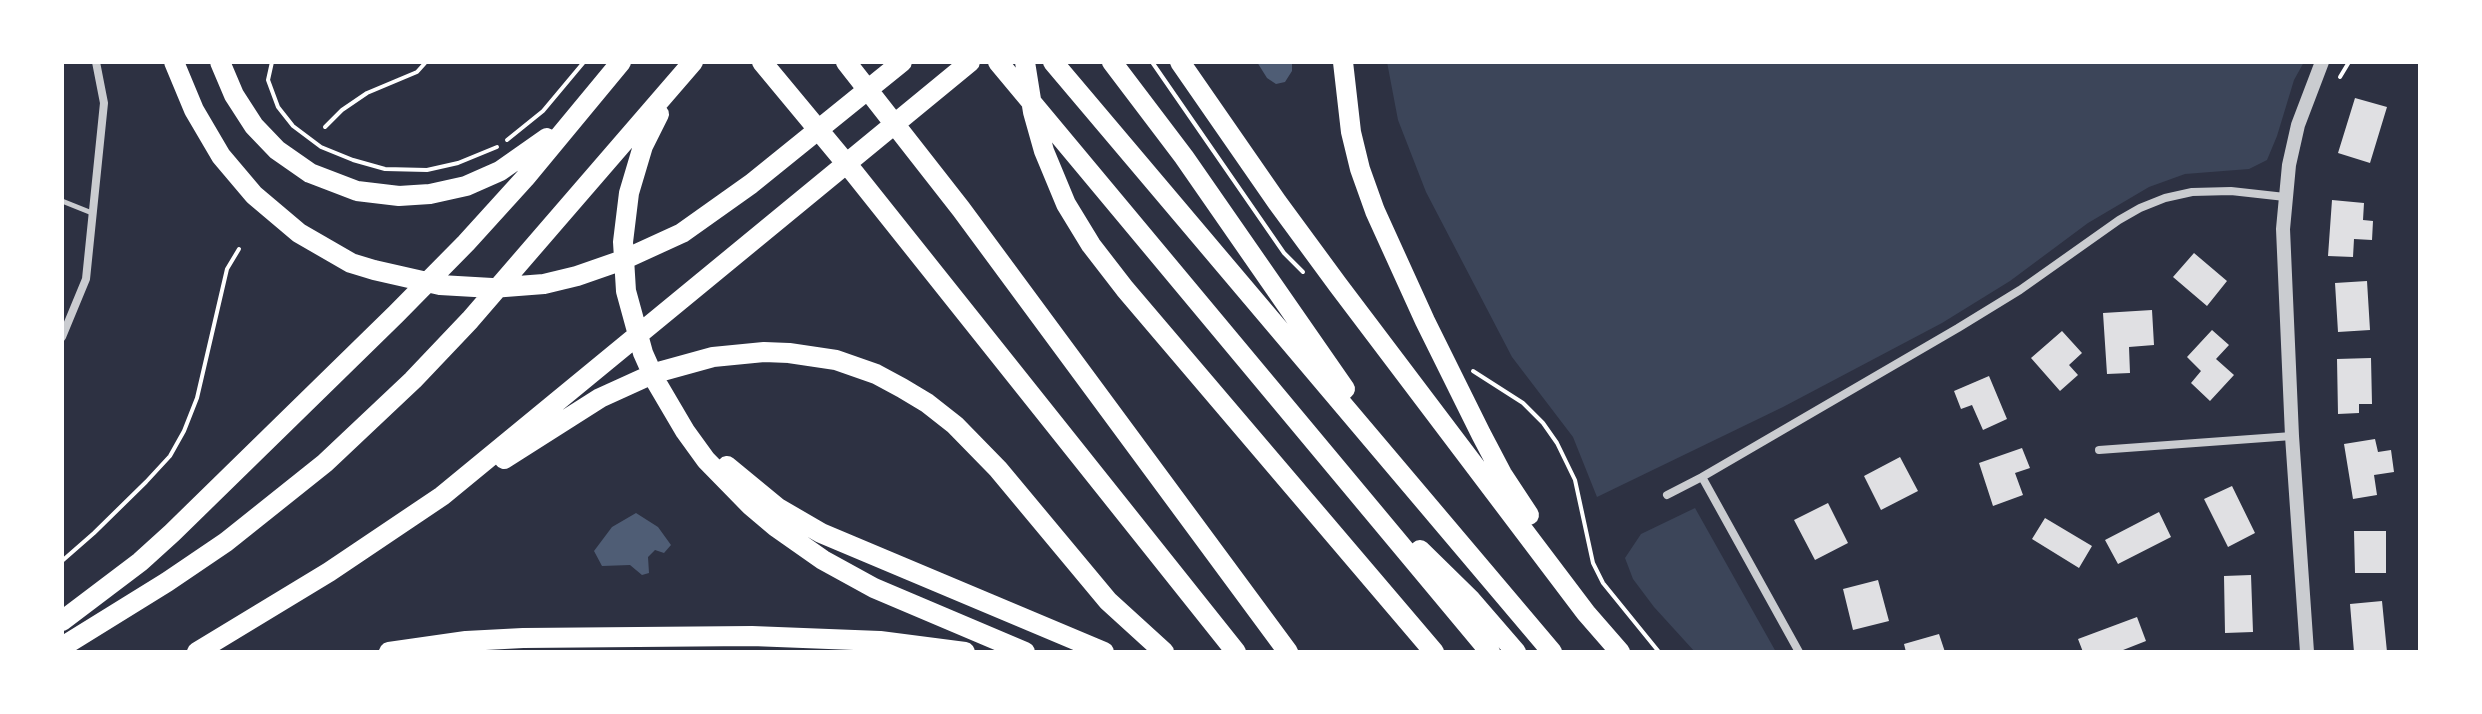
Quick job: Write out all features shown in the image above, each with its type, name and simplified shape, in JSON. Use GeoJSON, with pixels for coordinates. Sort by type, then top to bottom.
{"type":"FeatureCollection","features":[{"type":"Feature","properties":{"kind":"highway"},"geometry":{"type":"LineString","coordinates":[[174,62],[194,110],[221,156],[254,195],[299,233],[351,263],[430,284],[467,287],[544,284],[639,254],[682,233],[724,205],[902,62]]}},
{"type":"Feature","properties":{"kind":"highway"},"geometry":{"type":"LineString","coordinates":[[181,62],[194,110]]}},
{"type":"Feature","properties":{"kind":"highway"},"geometry":{"type":"LineString","coordinates":[[220,62],[234,95],[254,126],[277,150],[310,173],[357,191],[399,196],[430,194],[466,186],[500,171],[530,152],[597,92]]}},
{"type":"Feature","properties":{"kind":"highway"},"geometry":{"type":"LineString","coordinates":[[62,621],[172,533],[396,314],[515,189],[621,62]]}},
{"type":"Feature","properties":{"kind":"highway"},"geometry":{"type":"LineString","coordinates":[[762,62],[1236,652]]}},
{"type":"Feature","properties":{"kind":"highway"},"geometry":{"type":"LineString","coordinates":[[846,62],[996,255],[1288,652]]}},
{"type":"Feature","properties":{"kind":"highway"},"geometry":{"type":"LineString","coordinates":[[442,496],[970,62]]}},
{"type":"Feature","properties":{"kind":"highway"},"geometry":{"type":"LineString","coordinates":[[998,62],[1490,652]]}},
{"type":"Feature","properties":{"kind":"highway"},"geometry":{"type":"LineString","coordinates":[[1025,62],[1041,141],[1055,181],[1084,236],[1434,652]]}},
{"type":"Feature","properties":{"kind":"highway"},"geometry":{"type":"LineString","coordinates":[[1053,62],[1552,652]]}},
{"type":"Feature","properties":{"kind":"highway"},"geometry":{"type":"LineString","coordinates":[[1112,62],[1184,157],[1293,312],[1398,469]]}},
{"type":"Feature","properties":{"kind":"highway"},"geometry":{"type":"LineString","coordinates":[[1180,62],[1338,285],[1586,613],[1616,647]]}},
{"type":"Feature","properties":{"kind":"highway"},"geometry":{"type":"LineString","coordinates":[[1343,62],[1347,109],[1360,169],[1406,280],[1502,474],[1593,606],[1616,647]]}},
{"type":"Feature","properties":{"kind":"highway"},"geometry":{"type":"LineString","coordinates":[[693,63],[665,102],[643,146],[629,193],[623,242],[626,291],[639,342],[655,380],[706,460],[750,505],[788,536],[823,560],[874,588],[1025,652]]}},
{"type":"Feature","properties":{"kind":"highway"},"geometry":{"type":"LineString","coordinates":[[62,647],[226,542],[325,463],[413,380],[470,320],[693,63]]}},
{"type":"Feature","properties":{"kind":"highway"},"geometry":{"type":"LineString","coordinates":[[197,652],[329,572],[442,496],[600,398],[655,373],[713,357],[764,352],[836,360],[876,374],[927,403],[975,444],[1108,601],[1164,652]]}},
{"type":"Feature","properties":{"kind":"highway"},"geometry":{"type":"LineString","coordinates":[[655,380],[686,422],[725,464],[798,520],[868,554],[1104,652]]}},
{"type":"Feature","properties":{"kind":"highway"},"geometry":{"type":"LineString","coordinates":[[1338,469],[1471,600],[1516,652]]}},
{"type":"Feature","properties":{"kind":"highway"},"geometry":{"type":"LineString","coordinates":[[389,652],[480,640],[673,636],[880,641],[965,652]]}},
{"type":"Feature","properties":{"kind":"street"},"geometry":{"type":"LineString","coordinates":[[62,337],[86,279],[104,103],[96,62]]}},
{"type":"Feature","properties":{"kind":"street"},"geometry":{"type":"LineString","coordinates":[[2307,652],[2292,436],[2283,229],[2289,165],[2298,125],[2322,62]]}},
{"type":"Feature","properties":{"kind":"street"},"geometry":{"type":"LineString","coordinates":[[1667,495],[2020,290],[2140,208],[2192,192],[2231,191],[2285,197]]}},
{"type":"Feature","properties":{"kind":"street"},"geometry":{"type":"LineString","coordinates":[[2099,450],[2292,436]]}},
{"type":"Feature","properties":{"kind":"street"},"geometry":{"type":"LineString","coordinates":[[1702,477],[1799,652]]}},
{"type":"Feature","properties":{"kind":"lane"},"geometry":{"type":"LineString","coordinates":[[62,201],[92,213]]}},
{"type":"Feature","properties":{"kind":"path"},"geometry":{"type":"LineString","coordinates":[[272,62],[268,80],[278,107],[293,126],[321,147],[385,169],[427,170],[458,163],[500,146],[543,111],[584,62]]}},
{"type":"Feature","properties":{"kind":"path"},"geometry":{"type":"LineString","coordinates":[[325,127],[342,110],[367,93],[417,72],[426,62]]}},
{"type":"Feature","properties":{"kind":"path"},"geometry":{"type":"LineString","coordinates":[[1152,62],[1297,268]]}},
{"type":"Feature","properties":{"kind":"path"},"geometry":{"type":"LineString","coordinates":[[2340,77],[2349,62]]}},
{"type":"Feature","properties":{"kind":"path"},"geometry":{"type":"LineString","coordinates":[[62,561],[170,456],[197,398],[227,269],[239,249]]}},
{"type":"Feature","properties":{"kind":"path"},"geometry":{"type":"LineString","coordinates":[[1487,379],[1523,403],[1557,443],[1575,480],[1593,563],[1603,583],[1659,652]]}},
{"type":"Feature","properties":{"kind":"shaded area"},"geometry":{"type":"Polygon","coordinates":[[[1257,62],[1292,62],[1292,71],[1285,82],[1276,84],[1267,78],[1257,62]]]}},
{"type":"Feature","properties":{"kind":"shaded area"},"geometry":{"type":"Polygon","coordinates":[[[1387,62],[2304,62],[2294,80],[2267,160],[2249,169],[2185,174],[2149,187],[2088,223],[2010,281],[1942,323],[1783,407],[1597,497],[1573,437],[1512,357],[1426,192],[1398,120],[1387,62]]]}},
{"type":"Feature","properties":{"kind":"shaded area"},"geometry":{"type":"Polygon","coordinates":[[[1695,508],[1776,652],[1695,652],[1633,579],[1625,558],[1641,534],[1695,508]]]}},
{"type":"Feature","properties":{"kind":"shaded area"},"geometry":{"type":"Polygon","coordinates":[[[636,513],[658,527],[671,545],[664,553],[655,550],[648,557],[649,573],[642,575],[630,565],[602,566],[594,551],[612,527],[636,513]]]}},
{"type":"Feature","properties":{"kind":"building"},"geometry":{"type":"Polygon","coordinates":[[[2355,98],[2387,107],[2370,163],[2338,153],[2355,98]]]}},
{"type":"Feature","properties":{"kind":"building"},"geometry":{"type":"Polygon","coordinates":[[[2332,200],[2364,203],[2363,220],[2373,221],[2372,240],[2354,239],[2353,257],[2328,256],[2332,200]]]}},
{"type":"Feature","properties":{"kind":"building"},"geometry":{"type":"Polygon","coordinates":[[[2194,253],[2227,281],[2207,306],[2173,277],[2194,253]]]}},
{"type":"Feature","properties":{"kind":"building"},"geometry":{"type":"Polygon","coordinates":[[[2367,281],[2370,330],[2338,332],[2335,283],[2367,281]]]}},
{"type":"Feature","properties":{"kind":"building"},"geometry":{"type":"Polygon","coordinates":[[[2152,310],[2154,345],[2129,347],[2130,373],[2107,374],[2103,313],[2152,310]]]}},
{"type":"Feature","properties":{"kind":"building"},"geometry":{"type":"Polygon","coordinates":[[[2212,330],[2229,345],[2216,359],[2234,375],[2210,401],[2191,383],[2201,371],[2187,357],[2212,330]]]}},
{"type":"Feature","properties":{"kind":"building"},"geometry":{"type":"Polygon","coordinates":[[[2062,331],[2082,353],[2069,365],[2078,375],[2060,391],[2031,358],[2062,331]]]}},
{"type":"Feature","properties":{"kind":"building"},"geometry":{"type":"Polygon","coordinates":[[[2371,358],[2372,404],[2359,404],[2359,413],[2338,414],[2337,359],[2371,358]]]}},
{"type":"Feature","properties":{"kind":"building"},"geometry":{"type":"Polygon","coordinates":[[[1989,376],[2007,419],[1983,430],[1972,405],[1961,409],[1954,391],[1989,376]]]}},
{"type":"Feature","properties":{"kind":"building"},"geometry":{"type":"Polygon","coordinates":[[[2375,439],[2378,452],[2391,450],[2394,472],[2374,475],[2377,495],[2353,499],[2344,444],[2375,439]]]}},
{"type":"Feature","properties":{"kind":"building"},"geometry":{"type":"Polygon","coordinates":[[[2022,448],[2030,468],[2015,473],[2023,495],[1993,506],[1979,463],[2022,448]]]}},
{"type":"Feature","properties":{"kind":"building"},"geometry":{"type":"Polygon","coordinates":[[[1900,457],[1918,491],[1881,510],[1864,476],[1900,457]]]}},
{"type":"Feature","properties":{"kind":"building"},"geometry":{"type":"Polygon","coordinates":[[[2232,486],[2255,533],[2228,547],[2204,499],[2232,486]]]}},
{"type":"Feature","properties":{"kind":"building"},"geometry":{"type":"Polygon","coordinates":[[[1828,503],[1848,543],[1815,560],[1794,520],[1828,503]]]}},
{"type":"Feature","properties":{"kind":"building"},"geometry":{"type":"Polygon","coordinates":[[[2159,512],[2171,537],[2118,564],[2105,540],[2159,512]]]}},
{"type":"Feature","properties":{"kind":"building"},"geometry":{"type":"Polygon","coordinates":[[[2045,518],[2092,546],[2079,568],[2032,539],[2045,518]]]}},
{"type":"Feature","properties":{"kind":"building"},"geometry":{"type":"Polygon","coordinates":[[[2354,531],[2386,531],[2386,573],[2355,573],[2354,531]]]}},
{"type":"Feature","properties":{"kind":"building"},"geometry":{"type":"Polygon","coordinates":[[[2251,575],[2253,632],[2225,633],[2224,576],[2251,575]]]}},
{"type":"Feature","properties":{"kind":"building"},"geometry":{"type":"Polygon","coordinates":[[[1878,580],[1889,621],[1853,630],[1843,589],[1878,580]]]}},
{"type":"Feature","properties":{"kind":"building"},"geometry":{"type":"Polygon","coordinates":[[[2382,601],[2387,652],[2354,652],[2350,604],[2382,601]]]}},
{"type":"Feature","properties":{"kind":"building"},"geometry":{"type":"Polygon","coordinates":[[[2137,617],[2146,641],[2118,652],[2083,652],[2078,639],[2137,617]]]}},
{"type":"Feature","properties":{"kind":"building"},"geometry":{"type":"Polygon","coordinates":[[[1939,634],[1945,652],[1906,652],[1904,644],[1939,634]]]}}]}
